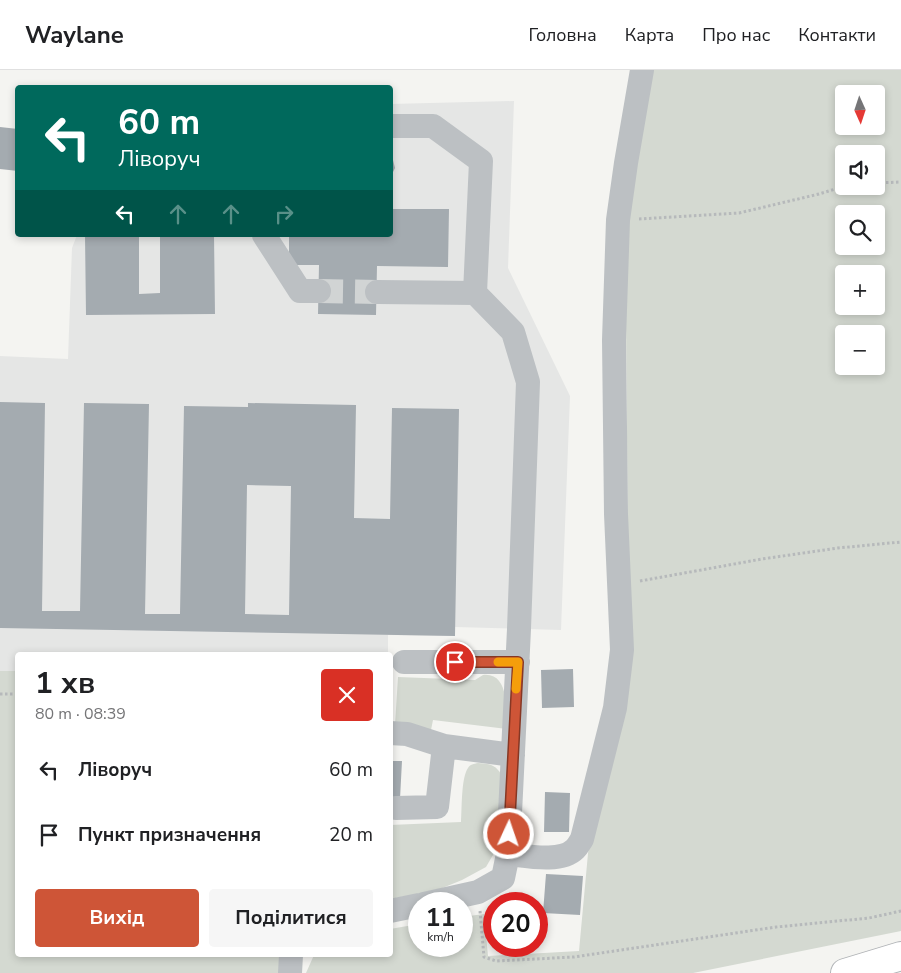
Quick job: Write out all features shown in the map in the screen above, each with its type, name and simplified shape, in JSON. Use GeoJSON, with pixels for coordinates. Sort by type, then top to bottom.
{"type":"FeatureCollection","features":[{"type":"Feature","properties":{"kind":"highway"},"geometry":{"type":"LineString","coordinates":[[846,973],[901,956]]}},
{"type":"Feature","properties":{"kind":"street"},"geometry":{"type":"LineString","coordinates":[[508,854],[542,858],[560,856],[574,850],[582,839],[614,708],[622,650],[616,514],[614,340],[618,220],[642,70]]}},
{"type":"Feature","properties":{"kind":"street"},"geometry":{"type":"LineString","coordinates":[[393,126],[433,126],[480,160],[475,293]]}},
{"type":"Feature","properties":{"kind":"street"},"geometry":{"type":"LineString","coordinates":[[265,237],[300,290],[318,291]]}},
{"type":"Feature","properties":{"kind":"street"},"geometry":{"type":"LineString","coordinates":[[377,292],[475,293],[513,332],[528,382],[518,662],[508,854],[503,878],[473,893]]}},
{"type":"Feature","properties":{"kind":"street"},"geometry":{"type":"LineString","coordinates":[[404,662],[518,662]]}},
{"type":"Feature","properties":{"kind":"street"},"geometry":{"type":"LineString","coordinates":[[393,733],[407,734],[444,746],[513,755]]}},
{"type":"Feature","properties":{"kind":"street"},"geometry":{"type":"LineString","coordinates":[[396,808],[437,806],[444,746]]}},
{"type":"Feature","properties":{"kind":"street"},"geometry":{"type":"LineString","coordinates":[[393,910],[408,907]]}},
{"type":"Feature","properties":{"kind":"street"},"geometry":{"type":"LineString","coordinates":[[290,973],[292,957]]}},
{"type":"Feature","properties":{"kind":"path"},"geometry":{"type":"LineString","coordinates":[[885,183],[901,182]]}},
{"type":"Feature","properties":{"kind":"path"},"geometry":{"type":"LineString","coordinates":[[618,220],[739,213],[835,189]]}},
{"type":"Feature","properties":{"kind":"path"},"geometry":{"type":"LineString","coordinates":[[619,586],[762,559],[838,548],[901,542]]}},
{"type":"Feature","properties":{"kind":"path"},"geometry":{"type":"LineString","coordinates":[[0,694],[15,694]]}},
{"type":"Feature","properties":{"kind":"path"},"geometry":{"type":"LineString","coordinates":[[478,892],[484,957],[496,961],[574,957],[776,927],[869,918],[901,911]]}},
{"type":"Feature","properties":{"kind":"shaded area"},"geometry":{"type":"Polygon","coordinates":[[[650,70],[901,70],[901,931],[693,973],[306,973],[313,957],[393,957],[393,928],[408,926],[408,957],[473,957],[473,915],[483,914],[483,957],[548,957],[548,953],[579,951],[591,821],[629,657],[625,216],[650,70]]]}},
{"type":"Feature","properties":{"kind":"shaded area"},"geometry":{"type":"Polygon","coordinates":[[[514,101],[508,268],[570,396],[561,630],[455,627],[455,636],[388,635],[388,652],[15,652],[15,671],[0,671],[0,356],[68,359],[72,248],[76,237],[393,237],[393,104],[514,101]]]}},
{"type":"Feature","properties":{"kind":"shaded area"},"geometry":{"type":"Polygon","coordinates":[[[0,671],[15,671],[15,957],[281,957],[279,973],[0,973],[0,671]]]}},
{"type":"Feature","properties":{"kind":"shaded area"},"geometry":{"type":"Polygon","coordinates":[[[483,675],[492,676],[502,686],[505,694],[507,729],[433,720],[431,730],[395,725],[398,677],[475,680],[483,675]]]}},
{"type":"Feature","properties":{"kind":"shaded area"},"geometry":{"type":"Polygon","coordinates":[[[478,763],[493,766],[503,777],[497,848],[486,867],[462,880],[435,891],[408,892],[408,896],[393,898],[393,825],[461,822],[463,786],[470,766],[478,763]]]}},
{"type":"Feature","properties":{"kind":"building"},"geometry":{"type":"Polygon","coordinates":[[[0,127],[15,129],[15,171],[0,169],[0,127]]]}},
{"type":"Feature","properties":{"kind":"building"},"geometry":{"type":"Polygon","coordinates":[[[393,209],[449,209],[448,267],[377,266],[376,315],[318,314],[319,265],[289,265],[289,237],[393,237],[393,209]]]}},
{"type":"Feature","properties":{"kind":"building"},"geometry":{"type":"Polygon","coordinates":[[[85,237],[139,237],[139,294],[160,293],[160,237],[214,237],[215,314],[86,315],[85,237]]]}},
{"type":"Feature","properties":{"kind":"building"},"geometry":{"type":"Polygon","coordinates":[[[0,402],[45,403],[42,611],[80,611],[84,403],[149,404],[145,614],[180,614],[184,406],[248,407],[248,403],[356,405],[354,518],[390,519],[392,408],[459,409],[455,636],[0,628],[0,402]],[[247,485],[245,614],[289,615],[291,486],[247,485]]]}},
{"type":"Feature","properties":{"kind":"building"},"geometry":{"type":"Polygon","coordinates":[[[573,669],[574,707],[542,708],[541,670],[573,669]]]}},
{"type":"Feature","properties":{"kind":"building"},"geometry":{"type":"Polygon","coordinates":[[[393,761],[402,761],[400,799],[393,798],[393,761]]]}},
{"type":"Feature","properties":{"kind":"building"},"geometry":{"type":"Polygon","coordinates":[[[545,792],[570,793],[569,832],[544,832],[545,792]]]}},
{"type":"Feature","properties":{"kind":"building"},"geometry":{"type":"Polygon","coordinates":[[[546,874],[583,876],[580,915],[548,913],[548,892],[545,892],[546,874]]]}},
{"type":"Feature","properties":{"kind":"tunnel"},"geometry":{"type":"LineString","coordinates":[[319,291],[377,292]]}},
{"type":"Feature","properties":{"kind":"slow traffic"},"geometry":{"type":"LineString","coordinates":[[498,662],[518,662],[516,689]]}},
{"type":"Feature","properties":{"kind":"route"},"geometry":{"type":"LineString","coordinates":[[455,662],[518,662],[509,834]]}}]}
